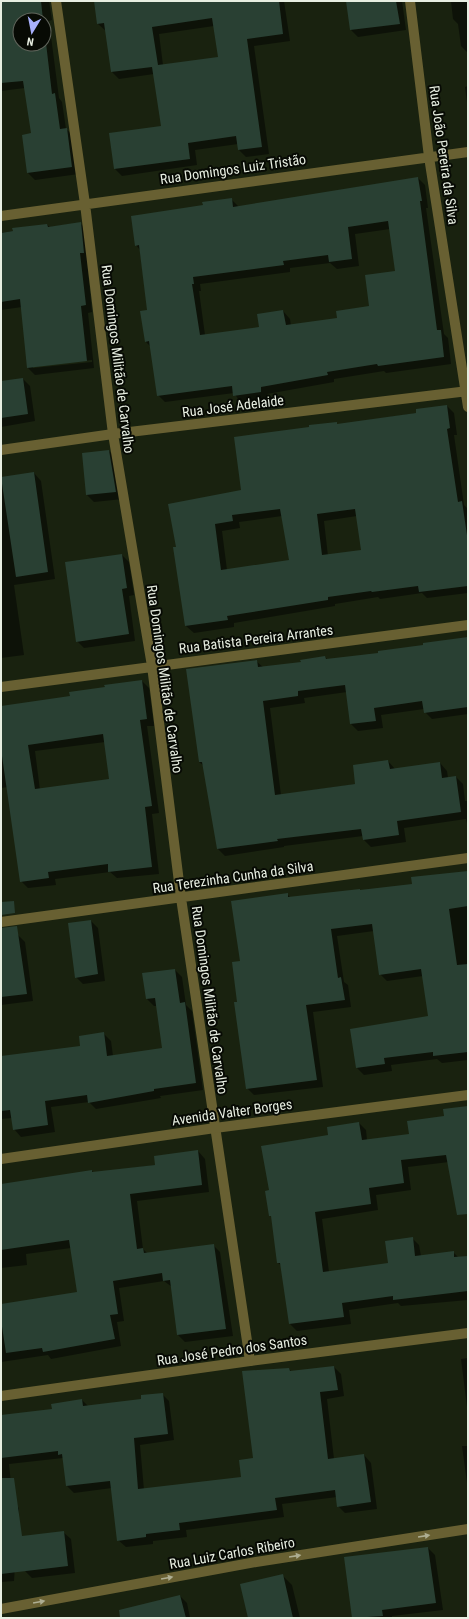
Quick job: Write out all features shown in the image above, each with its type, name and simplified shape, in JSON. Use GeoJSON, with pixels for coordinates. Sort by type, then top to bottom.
{"type":"FeatureCollection","features":[{"type":"Feature","properties":{"kind":"street","name":"Rua Domingos Militão de Carvalho"},"geometry":{"type":"LineString","coordinates":[[56,1],[85,204],[113,434],[152,666],[181,898],[214,1128],[250,1361]]}},
{"type":"Feature","properties":{"kind":"street","name":"Rua João Pereira da Silva"},"geometry":{"type":"LineString","coordinates":[[410,1],[429,157],[467,392],[468,407]]}},
{"type":"Feature","properties":{"kind":"street","name":"Rua Domingos Luiz Tristão"},"geometry":{"type":"LineString","coordinates":[[1,216],[468,152]]}},
{"type":"Feature","properties":{"kind":"street","name":"Rua José Adelaide"},"geometry":{"type":"LineString","coordinates":[[1,450],[113,434],[467,392]]}},
{"type":"Feature","properties":{"kind":"street","name":"Rua Batista Pereira Arrantes"},"geometry":{"type":"LineString","coordinates":[[1,688],[152,666],[468,625]]}},
{"type":"Feature","properties":{"kind":"street","name":"Rua Terezinha Cunha da Silva"},"geometry":{"type":"LineString","coordinates":[[1,922],[468,858]]}},
{"type":"Feature","properties":{"kind":"street","name":"Avenida Valter Borges"},"geometry":{"type":"LineString","coordinates":[[1,1158],[214,1128],[468,1095]]}},
{"type":"Feature","properties":{"kind":"street","name":"Rua José Pedro dos Santos"},"geometry":{"type":"LineString","coordinates":[[1,1396],[250,1361],[468,1333]]}},
{"type":"Feature","properties":{"kind":"street","name":"Rua Luiz Carlos Ribeiro"},"geometry":{"type":"LineString","coordinates":[[1,1609],[256,1562],[468,1529]]}},
{"type":"Feature","properties":{"kind":"building"},"geometry":{"type":"Polygon","coordinates":[[[1,1],[41,1],[42,12],[12,12],[12,52],[47,52],[52,94],[55,93],[60,129],[67,128],[72,167],[27,173],[22,135],[31,133],[23,81],[1,83],[1,1]]]}},
{"type":"Feature","properties":{"kind":"building"},"geometry":{"type":"Polygon","coordinates":[[[94,1],[279,1],[283,34],[247,39],[262,147],[238,150],[236,136],[188,143],[190,159],[114,169],[109,133],[161,126],[152,67],[111,72],[104,23],[97,24],[94,1]],[[212,18],[152,27],[158,65],[218,57],[212,18]]]}},
{"type":"Feature","properties":{"kind":"building"},"geometry":{"type":"Polygon","coordinates":[[[346,1],[396,1],[400,24],[350,30],[346,1]]]}},
{"type":"Feature","properties":{"kind":"building"},"geometry":{"type":"Polygon","coordinates":[[[418,177],[437,330],[441,330],[444,357],[378,366],[377,364],[327,372],[328,375],[261,387],[261,392],[233,396],[232,386],[157,396],[149,341],[145,342],[140,311],[147,310],[139,245],[135,246],[131,216],[203,205],[202,202],[232,198],[233,207],[418,177]],[[388,221],[348,227],[352,259],[329,262],[328,255],[283,261],[284,265],[193,277],[194,284],[192,284],[200,335],[259,327],[257,314],[283,310],[286,325],[337,318],[336,311],[369,306],[365,275],[395,271],[388,221]]]}},
{"type":"Feature","properties":{"kind":"building"},"geometry":{"type":"Polygon","coordinates":[[[81,222],[84,253],[80,253],[86,305],[81,306],[87,361],[27,368],[20,299],[1,302],[1,233],[13,231],[12,228],[47,224],[48,227],[81,222]]]}},
{"type":"Feature","properties":{"kind":"building"},"geometry":{"type":"Polygon","coordinates":[[[23,378],[28,414],[1,418],[1,381],[23,378]]]}},
{"type":"Feature","properties":{"kind":"building"},"geometry":{"type":"Polygon","coordinates":[[[447,405],[450,428],[447,429],[458,502],[462,501],[468,542],[468,586],[419,592],[418,586],[328,597],[328,600],[227,616],[228,620],[185,626],[173,547],[176,547],[168,504],[241,490],[234,437],[309,427],[309,425],[337,422],[337,424],[416,413],[416,409],[447,405]],[[280,509],[232,515],[233,521],[215,524],[221,570],[289,560],[280,509]],[[355,509],[317,514],[322,555],[361,550],[355,509]]]}},
{"type":"Feature","properties":{"kind":"building"},"geometry":{"type":"Polygon","coordinates":[[[109,450],[116,492],[86,495],[82,453],[109,450]]]}},
{"type":"Feature","properties":{"kind":"building"},"geometry":{"type":"Polygon","coordinates":[[[34,472],[48,572],[16,577],[1,477],[34,472]]]}},
{"type":"Feature","properties":{"kind":"building"},"geometry":{"type":"Polygon","coordinates":[[[122,554],[127,588],[122,589],[129,634],[76,642],[65,562],[122,554]]]}},
{"type":"Feature","properties":{"kind":"building"},"geometry":{"type":"Polygon","coordinates":[[[468,637],[468,707],[424,713],[422,701],[374,708],[376,721],[350,724],[345,685],[298,691],[298,696],[263,701],[275,795],[355,784],[353,765],[388,760],[390,769],[440,762],[442,778],[456,776],[461,812],[397,821],[399,835],[363,840],[361,829],[277,839],[278,841],[217,849],[202,762],[199,762],[186,669],[257,660],[258,667],[301,662],[300,660],[325,656],[326,659],[378,653],[378,651],[423,645],[423,643],[468,637]]]}},
{"type":"Feature","properties":{"kind":"building"},"geometry":{"type":"Polygon","coordinates":[[[142,680],[147,719],[140,720],[152,806],[145,807],[152,867],[108,872],[108,864],[48,872],[49,878],[20,882],[1,749],[1,706],[70,696],[69,692],[105,687],[104,685],[142,680]],[[103,734],[28,745],[35,789],[109,779],[103,734]]]}},
{"type":"Feature","properties":{"kind":"building"},"geometry":{"type":"Polygon","coordinates":[[[468,871],[468,906],[449,909],[457,965],[468,964],[468,1052],[433,1056],[433,1052],[384,1058],[385,1064],[356,1068],[350,1029],[428,1016],[421,969],[379,975],[372,924],[331,929],[338,978],[341,977],[345,1000],[306,1005],[317,1080],[246,1089],[234,1002],[237,1002],[232,962],[240,961],[231,901],[288,893],[288,897],[412,884],[411,877],[468,871]]]}},
{"type":"Feature","properties":{"kind":"building"},"geometry":{"type":"Polygon","coordinates":[[[14,901],[15,913],[1,915],[1,902],[14,901]]]}},
{"type":"Feature","properties":{"kind":"building"},"geometry":{"type":"Polygon","coordinates":[[[91,920],[98,974],[75,978],[68,923],[91,920]]]}},
{"type":"Feature","properties":{"kind":"building"},"geometry":{"type":"Polygon","coordinates":[[[17,926],[27,994],[1,997],[1,928],[17,926]]]}},
{"type":"Feature","properties":{"kind":"building"},"geometry":{"type":"Polygon","coordinates":[[[175,969],[180,1003],[185,1002],[196,1083],[154,1089],[154,1091],[88,1103],[87,1095],[45,1101],[48,1125],[13,1130],[10,1110],[1,1111],[1,1056],[80,1046],[79,1036],[104,1032],[107,1056],[162,1048],[155,998],[146,999],[142,973],[175,969]]]}},
{"type":"Feature","properties":{"kind":"building"},"geometry":{"type":"Polygon","coordinates":[[[468,1106],[468,1214],[457,1215],[446,1155],[401,1160],[404,1183],[369,1188],[371,1204],[315,1212],[323,1272],[388,1263],[385,1241],[413,1237],[415,1256],[454,1251],[454,1257],[468,1256],[468,1291],[393,1300],[393,1296],[342,1303],[344,1317],[289,1324],[280,1263],[277,1263],[271,1216],[269,1216],[265,1191],[269,1190],[261,1146],[328,1135],[327,1127],[359,1122],[362,1140],[409,1134],[407,1121],[444,1116],[443,1109],[468,1106]]]}},
{"type":"Feature","properties":{"kind":"building"},"geometry":{"type":"Polygon","coordinates":[[[198,1150],[202,1185],[130,1194],[137,1249],[143,1248],[144,1253],[214,1244],[226,1329],[177,1335],[170,1280],[163,1281],[162,1273],[113,1281],[118,1314],[110,1315],[115,1339],[43,1352],[42,1348],[6,1353],[1,1320],[1,1304],[77,1292],[69,1240],[1,1250],[1,1184],[92,1170],[92,1172],[155,1165],[154,1156],[198,1150]]]}},
{"type":"Feature","properties":{"kind":"building"},"geometry":{"type":"Polygon","coordinates":[[[334,1366],[338,1390],[320,1392],[328,1459],[364,1454],[371,1502],[337,1507],[335,1490],[275,1498],[277,1510],[179,1523],[180,1530],[146,1534],[146,1537],[117,1541],[110,1481],[66,1486],[62,1454],[58,1455],[58,1451],[1,1458],[1,1415],[52,1409],[51,1404],[82,1399],[83,1406],[141,1399],[141,1395],[163,1393],[168,1434],[134,1438],[138,1489],[241,1477],[239,1460],[253,1458],[242,1371],[289,1368],[290,1371],[334,1366]]]}},
{"type":"Feature","properties":{"kind":"building"},"geometry":{"type":"Polygon","coordinates":[[[1,1478],[14,1478],[22,1536],[64,1531],[68,1566],[1,1574],[1,1478]]]}},
{"type":"Feature","properties":{"kind":"building"},"geometry":{"type":"Polygon","coordinates":[[[428,1547],[436,1603],[382,1610],[383,1616],[352,1618],[344,1557],[428,1547]]]}},
{"type":"Feature","properties":{"kind":"building"},"geometry":{"type":"Polygon","coordinates":[[[283,1574],[293,1618],[248,1618],[240,1584],[283,1574]]]}},
{"type":"Feature","properties":{"kind":"building"},"geometry":{"type":"Polygon","coordinates":[[[180,1595],[186,1618],[120,1618],[119,1610],[180,1595]]]}}]}
